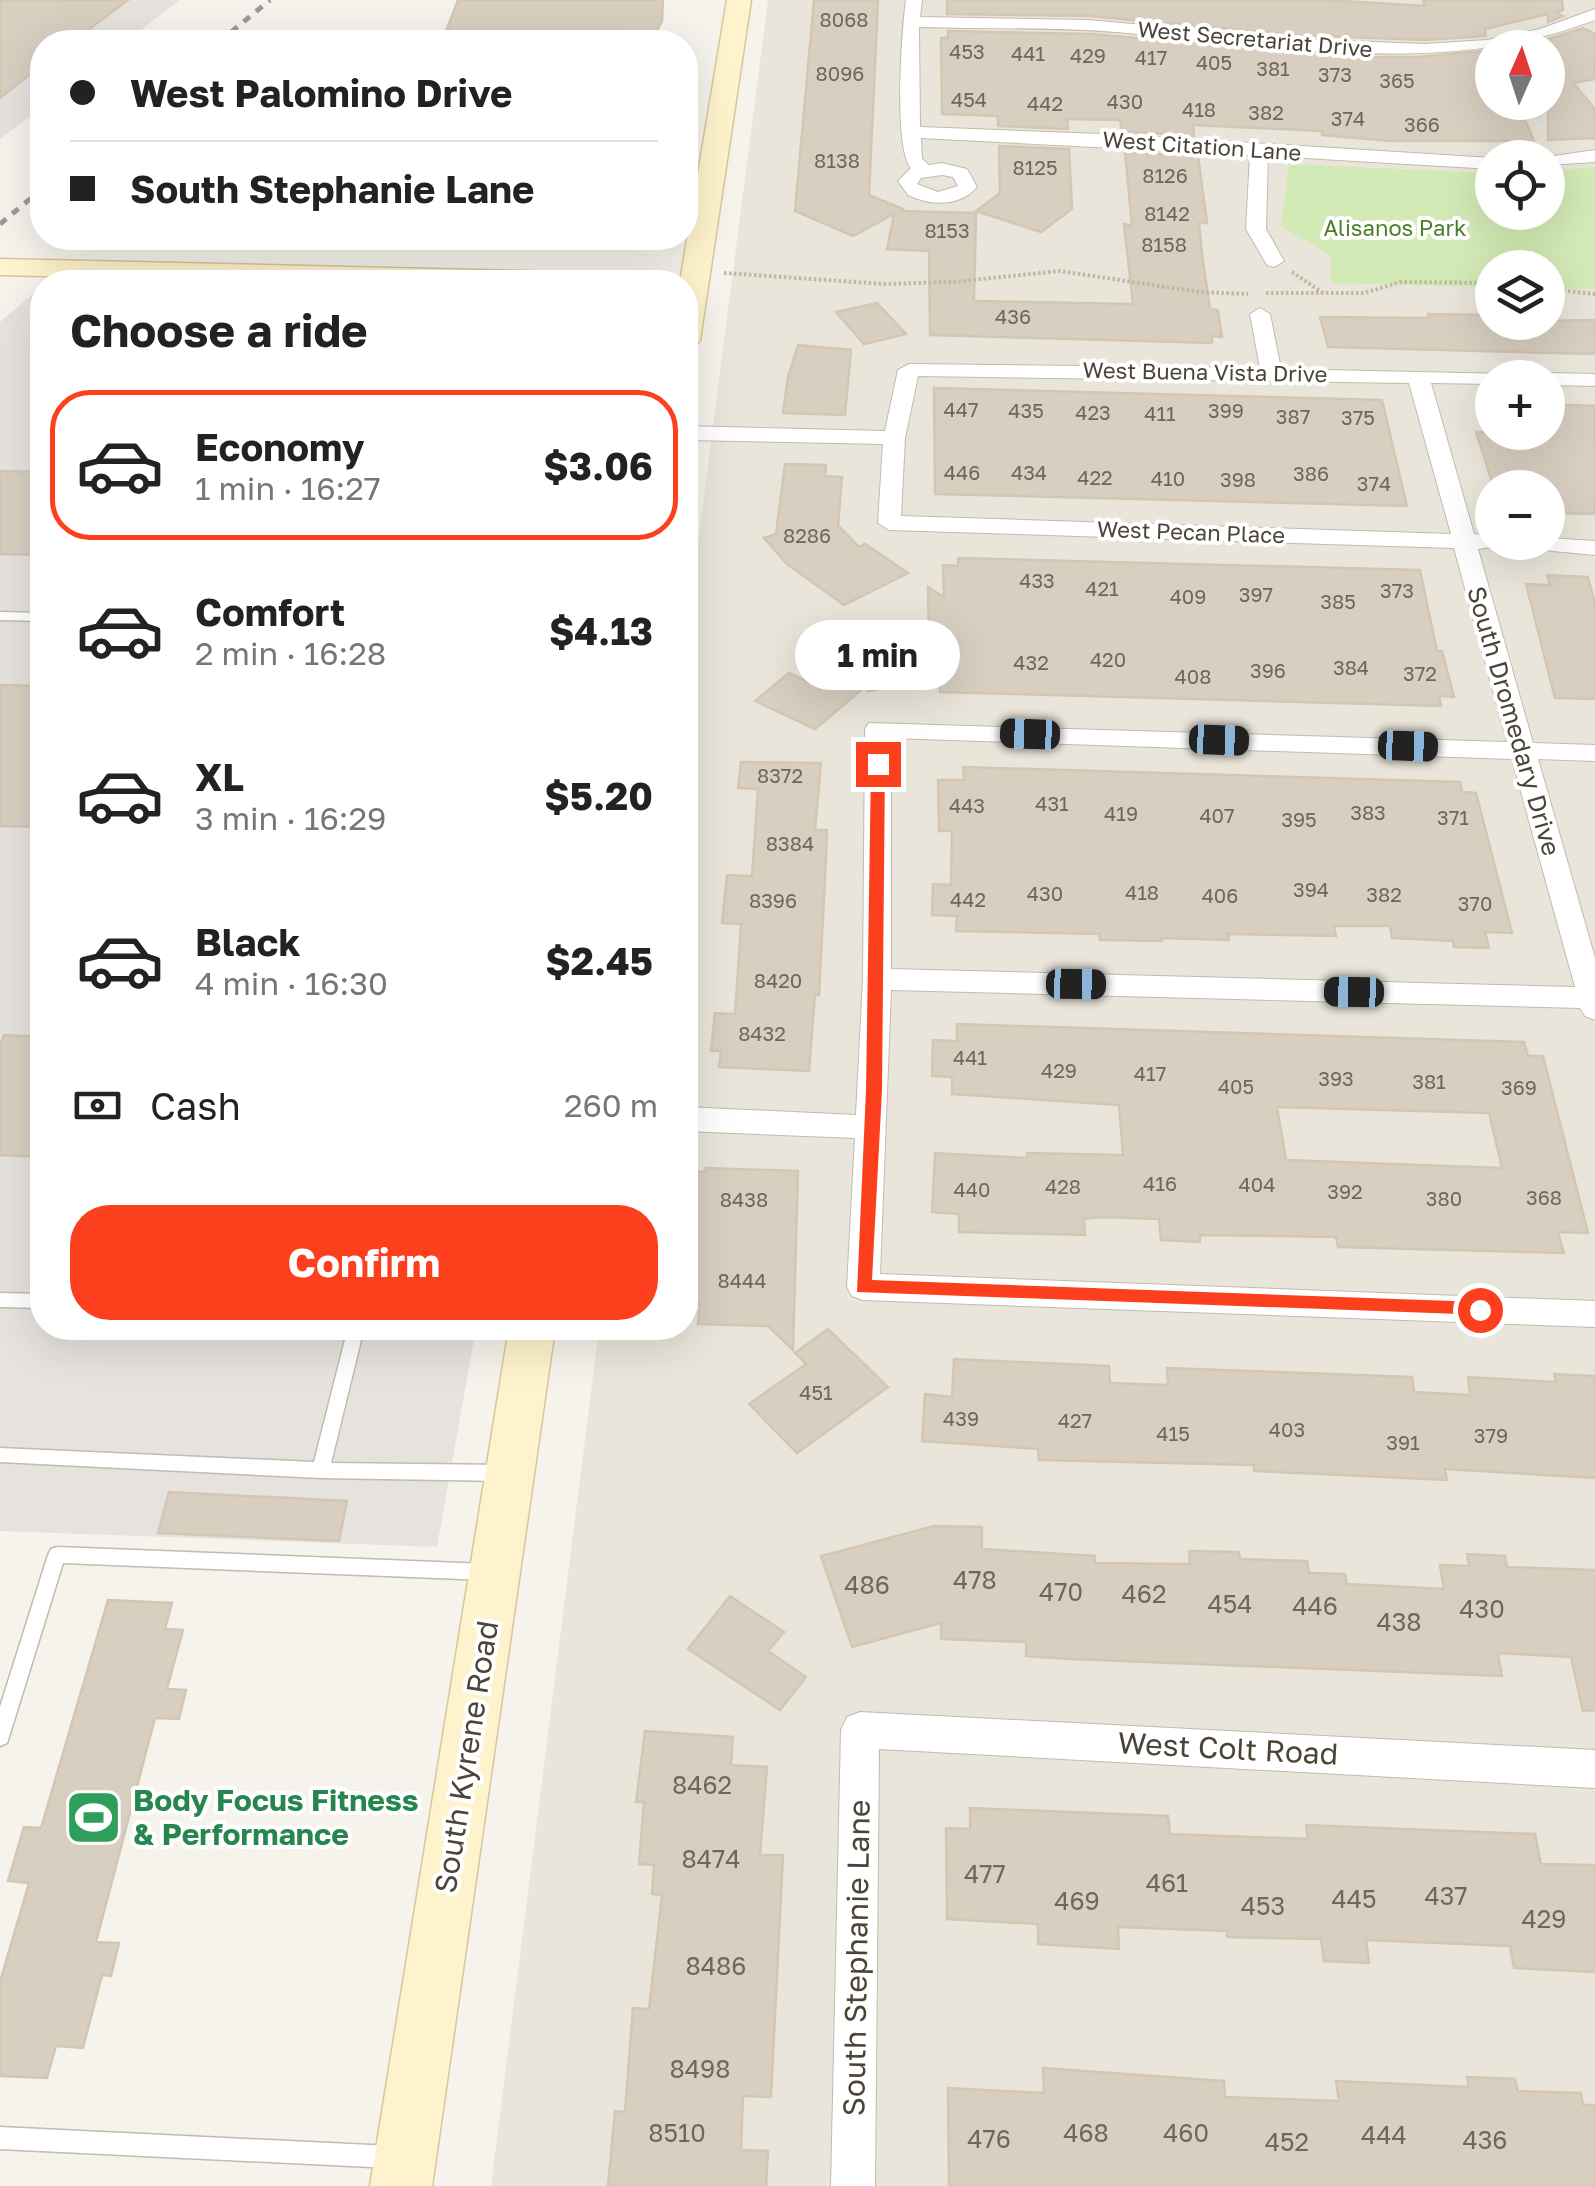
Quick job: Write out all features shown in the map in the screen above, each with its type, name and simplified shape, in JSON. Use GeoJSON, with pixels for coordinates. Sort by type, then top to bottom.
{"type":"FeatureCollection","features":[{"type":"Feature","properties":{"kind":"main road"},"geometry":{"type":"LineString","coordinates":[[698,232],[739,0]]}},
{"type":"Feature","properties":{"kind":"main road"},"geometry":{"type":"LineString","coordinates":[[0,267],[107,270]]}},
{"type":"Feature","properties":{"kind":"main road","name":"South Kyrene Road"},"geometry":{"type":"LineString","coordinates":[[403,2172],[530,1340]]}},
{"type":"Feature","properties":{"kind":"street"},"geometry":{"type":"LineString","coordinates":[[914,0],[910,22],[913,160],[923,170]]}},
{"type":"Feature","properties":{"kind":"street","name":"West Secretariat Drive"},"geometry":{"type":"LineString","coordinates":[[910,22],[1110,27],[1404,51],[1488,44],[1566,29],[1595,14]]}},
{"type":"Feature","properties":{"kind":"street","name":"West Citation Lane"},"geometry":{"type":"LineString","coordinates":[[912,132],[1475,162]]}},
{"type":"Feature","properties":{"kind":"street"},"geometry":{"type":"LineString","coordinates":[[1259,148],[1256,229],[1274,260]]}},
{"type":"Feature","properties":{"kind":"street"},"geometry":{"type":"LineString","coordinates":[[1565,158],[1595,156]]}},
{"type":"Feature","properties":{"kind":"street"},"geometry":{"type":"LineString","coordinates":[[1260,314],[1272,372]]}},
{"type":"Feature","properties":{"kind":"street","name":"West Buena Vista Drive"},"geometry":{"type":"LineString","coordinates":[[894,438],[909,370],[1475,377]]}},
{"type":"Feature","properties":{"kind":"street","name":"South Dromedary Drive"},"geometry":{"type":"LineString","coordinates":[[1418,376],[1594,1002]]}},
{"type":"Feature","properties":{"kind":"street"},"geometry":{"type":"LineString","coordinates":[[1565,379],[1595,380]]}},
{"type":"Feature","properties":{"kind":"street"},"geometry":{"type":"LineString","coordinates":[[698,433],[894,438]]}},
{"type":"Feature","properties":{"kind":"street","name":"West Pecan Place"},"geometry":{"type":"LineString","coordinates":[[894,438],[889,523],[1475,541]]}},
{"type":"Feature","properties":{"kind":"street"},"geometry":{"type":"LineString","coordinates":[[1565,546],[1595,548]]}},
{"type":"Feature","properties":{"kind":"street"},"geometry":{"type":"LineString","coordinates":[[1595,754],[878,728],[877,978],[863,1287],[1595,1314]]}},
{"type":"Feature","properties":{"kind":"street"},"geometry":{"type":"LineString","coordinates":[[877,978],[1594,1002]]}},
{"type":"Feature","properties":{"kind":"street"},"geometry":{"type":"LineString","coordinates":[[698,1119],[873,1126]]}},
{"type":"Feature","properties":{"kind":"street","name":"West Colt Road"},"geometry":{"type":"LineString","coordinates":[[860,1730],[1595,1769]]}},
{"type":"Feature","properties":{"kind":"street","name":"South Stephanie Lane"},"geometry":{"type":"LineString","coordinates":[[853,2186],[860,1730]]}},
{"type":"Feature","properties":{"kind":"lane"},"geometry":{"type":"LineString","coordinates":[[0,616],[30,617]]}},
{"type":"Feature","properties":{"kind":"lane"},"geometry":{"type":"LineString","coordinates":[[0,1300],[30,1301]]}},
{"type":"Feature","properties":{"kind":"lane"},"geometry":{"type":"LineString","coordinates":[[321,1470],[353,1340]]}},
{"type":"Feature","properties":{"kind":"lane"},"geometry":{"type":"LineString","coordinates":[[0,1455],[321,1470],[510,1473]]}},
{"type":"Feature","properties":{"kind":"lane"},"geometry":{"type":"LineString","coordinates":[[0,1737],[57,1555],[495,1572]]}},
{"type":"Feature","properties":{"kind":"lane"},"geometry":{"type":"LineString","coordinates":[[0,2138],[403,2172]]}},
{"type":"Feature","properties":{"kind":"path"},"geometry":{"type":"LineString","coordinates":[[1274,260],[1324,294]]}},
{"type":"Feature","properties":{"kind":"path"},"geometry":{"type":"LineString","coordinates":[[740,275],[940,283],[1061,271],[1102,275],[1161,289],[1324,294],[1364,293],[1400,282],[1475,281]]}},
{"type":"Feature","properties":{"kind":"path"},"geometry":{"type":"LineString","coordinates":[[1565,291],[1595,294]]}},
{"type":"Feature","properties":{"kind":"shaded area"},"geometry":{"type":"Polygon","coordinates":[[[0,0],[180,0],[141,30],[30,30],[30,116],[0,139],[0,0]]]}},
{"type":"Feature","properties":{"kind":"shaded area"},"geometry":{"type":"Polygon","coordinates":[[[768,0],[1595,0],[1595,2186],[491,2186],[597,1340],[698,1340],[698,543],[768,0]]]}},
{"type":"Feature","properties":{"kind":"shaded area"},"geometry":{"type":"Polygon","coordinates":[[[30,296],[30,1340],[474,1340],[437,1547],[0,1531],[0,322],[30,296]]]}},
{"type":"Feature","properties":{"kind":"green space","name":"Alisanos Park"},"geometry":{"type":"Polygon","coordinates":[[[1289,164],[1475,172],[1475,230],[1565,230],[1565,170],[1595,167],[1595,289],[1565,288],[1565,250],[1475,250],[1475,287],[1330,283],[1331,256],[1281,226],[1289,164]]]}},
{"type":"Feature","properties":{"kind":"building"},"geometry":{"type":"Polygon","coordinates":[[[0,0],[128,0],[88,30],[30,30],[30,74],[0,98],[0,0]]]}},
{"type":"Feature","properties":{"kind":"building"},"geometry":{"type":"Polygon","coordinates":[[[458,0],[663,0],[657,30],[447,30],[458,0]]]}},
{"type":"Feature","properties":{"kind":"building"},"geometry":{"type":"Polygon","coordinates":[[[814,0],[878,0],[869,195],[903,209],[900,211],[976,213],[974,301],[1133,304],[1124,224],[1132,226],[1125,152],[1198,156],[1207,223],[1199,223],[1202,254],[1210,309],[1218,310],[1222,337],[1212,336],[1212,343],[930,335],[929,251],[887,249],[894,214],[853,236],[795,211],[814,0]]]}},
{"type":"Feature","properties":{"kind":"building"},"geometry":{"type":"Polygon","coordinates":[[[947,0],[1326,0],[1425,6],[1423,0],[1562,0],[1563,10],[1556,12],[1563,16],[1548,22],[1548,14],[1475,30],[1475,37],[1425,40],[1295,35],[1089,16],[947,14],[947,0]]]}},
{"type":"Feature","properties":{"kind":"building"},"geometry":{"type":"Polygon","coordinates":[[[1583,28],[1595,34],[1595,79],[1573,83],[1595,109],[1595,138],[1548,140],[1548,120],[1565,120],[1565,34],[1583,28]]]}},
{"type":"Feature","properties":{"kind":"building"},"geometry":{"type":"Polygon","coordinates":[[[948,31],[1091,34],[1358,57],[1475,52],[1475,120],[1525,120],[1534,140],[1392,141],[1322,135],[1322,131],[1193,125],[1194,136],[1122,131],[1120,120],[1067,119],[1068,129],[998,126],[998,116],[942,114],[941,38],[948,38],[948,31]]]}},
{"type":"Feature","properties":{"kind":"building"},"geometry":{"type":"Polygon","coordinates":[[[999,146],[1069,149],[1072,209],[1041,232],[976,211],[1000,193],[999,146]]]}},
{"type":"Feature","properties":{"kind":"building"},"geometry":{"type":"Polygon","coordinates":[[[877,303],[906,334],[864,344],[836,312],[877,303]]]}},
{"type":"Feature","properties":{"kind":"building"},"geometry":{"type":"Polygon","coordinates":[[[1428,314],[1475,315],[1475,340],[1565,340],[1565,321],[1595,320],[1595,354],[1328,347],[1320,317],[1429,318],[1428,314]]]}},
{"type":"Feature","properties":{"kind":"building"},"geometry":{"type":"Polygon","coordinates":[[[798,345],[851,350],[845,415],[783,413],[798,345]]]}},
{"type":"Feature","properties":{"kind":"building"},"geometry":{"type":"Polygon","coordinates":[[[934,388],[1382,400],[1407,506],[935,494],[934,388]]]}},
{"type":"Feature","properties":{"kind":"building"},"geometry":{"type":"Polygon","coordinates":[[[1565,405],[1595,406],[1595,514],[1565,513],[1565,470],[1488,470],[1482,450],[1565,450],[1565,405]]]}},
{"type":"Feature","properties":{"kind":"building"},"geometry":{"type":"Polygon","coordinates":[[[785,464],[826,465],[825,476],[842,477],[838,525],[859,547],[865,544],[908,573],[844,605],[787,564],[764,538],[776,534],[785,464]]]}},
{"type":"Feature","properties":{"kind":"building"},"geometry":{"type":"Polygon","coordinates":[[[0,471],[30,472],[30,555],[0,554],[0,471]]]}},
{"type":"Feature","properties":{"kind":"building"},"geometry":{"type":"Polygon","coordinates":[[[958,558],[1420,570],[1437,651],[1442,651],[1454,697],[1439,696],[1441,706],[940,692],[940,678],[868,691],[866,686],[815,729],[755,701],[789,673],[813,684],[861,676],[845,645],[878,639],[882,647],[929,638],[928,587],[944,597],[943,565],[958,566],[958,558]]]}},
{"type":"Feature","properties":{"kind":"building"},"geometry":{"type":"Polygon","coordinates":[[[1547,575],[1588,577],[1595,604],[1595,699],[1555,698],[1526,584],[1550,585],[1547,575]]]}},
{"type":"Feature","properties":{"kind":"building"},"geometry":{"type":"Polygon","coordinates":[[[0,685],[30,686],[30,827],[0,826],[0,685]]]}},
{"type":"Feature","properties":{"kind":"building"},"geometry":{"type":"Polygon","coordinates":[[[741,762],[821,763],[815,830],[827,830],[826,859],[819,995],[815,995],[809,1071],[719,1067],[721,1051],[711,1051],[715,1013],[735,1014],[741,924],[722,923],[727,875],[752,876],[758,789],[738,788],[741,762]]]}},
{"type":"Feature","properties":{"kind":"building"},"geometry":{"type":"Polygon","coordinates":[[[963,767],[1460,782],[1462,792],[1476,793],[1512,933],[1485,932],[1489,948],[1454,947],[1453,941],[1392,938],[1390,926],[1334,926],[1336,936],[1228,934],[1229,940],[1161,938],[1162,941],[1100,940],[1099,934],[956,931],[957,916],[932,915],[933,884],[951,885],[952,831],[939,831],[938,780],[964,780],[963,767]]]}},
{"type":"Feature","properties":{"kind":"building"},"geometry":{"type":"Polygon","coordinates":[[[957,1024],[1524,1042],[1528,1056],[1543,1056],[1588,1233],[1558,1232],[1564,1253],[1338,1247],[1336,1237],[1200,1235],[1200,1242],[1161,1240],[1159,1219],[1084,1219],[1085,1235],[959,1232],[959,1214],[932,1212],[935,1153],[1027,1158],[1027,1153],[1123,1155],[1119,1105],[952,1094],[952,1077],[932,1076],[933,1040],[957,1041],[957,1024]],[[1277,1107],[1286,1160],[1502,1168],[1489,1113],[1277,1107]]]}},
{"type":"Feature","properties":{"kind":"building"},"geometry":{"type":"Polygon","coordinates":[[[4,1035],[30,1036],[30,1156],[0,1155],[0,1046],[4,1035]]]}},
{"type":"Feature","properties":{"kind":"building"},"geometry":{"type":"Polygon","coordinates":[[[706,1168],[798,1171],[793,1350],[768,1326],[698,1324],[698,1171],[705,1172],[706,1168]]]}},
{"type":"Feature","properties":{"kind":"building"},"geometry":{"type":"Polygon","coordinates":[[[828,1329],[888,1387],[797,1453],[749,1404],[806,1364],[795,1353],[828,1329]]]}},
{"type":"Feature","properties":{"kind":"building"},"geometry":{"type":"Polygon","coordinates":[[[954,1359],[1109,1366],[1110,1383],[1168,1385],[1167,1368],[1412,1377],[1414,1392],[1470,1395],[1468,1377],[1556,1382],[1554,1374],[1595,1376],[1595,1478],[1445,1469],[1447,1480],[1254,1471],[1254,1465],[1039,1460],[1038,1449],[922,1441],[925,1394],[952,1397],[954,1359]]]}},
{"type":"Feature","properties":{"kind":"building"},"geometry":{"type":"Polygon","coordinates":[[[169,1492],[347,1501],[339,1541],[158,1533],[169,1492]]]}},
{"type":"Feature","properties":{"kind":"building"},"geometry":{"type":"Polygon","coordinates":[[[934,1526],[982,1527],[982,1549],[1095,1556],[1095,1563],[1190,1564],[1189,1551],[1239,1552],[1240,1559],[1307,1561],[1309,1573],[1345,1574],[1347,1584],[1444,1589],[1440,1565],[1469,1566],[1467,1554],[1505,1556],[1507,1567],[1595,1570],[1595,1710],[1583,1711],[1571,1657],[1498,1653],[1502,1676],[1070,1659],[1026,1656],[1026,1642],[941,1639],[941,1623],[852,1647],[821,1556],[934,1526]]]}},
{"type":"Feature","properties":{"kind":"building"},"geometry":{"type":"Polygon","coordinates":[[[730,1596],[784,1632],[768,1651],[806,1677],[780,1710],[688,1649],[730,1596]]]}},
{"type":"Feature","properties":{"kind":"building"},"geometry":{"type":"Polygon","coordinates":[[[108,1600],[172,1603],[165,1629],[183,1630],[167,1689],[186,1690],[179,1719],[155,1718],[96,1942],[119,1943],[111,1976],[102,1975],[83,2048],[56,2046],[47,2078],[0,2076],[0,1982],[29,1883],[8,1881],[24,1827],[41,1828],[108,1600]]]}},
{"type":"Feature","properties":{"kind":"building"},"geometry":{"type":"Polygon","coordinates":[[[645,1731],[733,1737],[731,1765],[767,1767],[760,1855],[783,1855],[771,2097],[743,2096],[741,2150],[768,2151],[766,2186],[608,2186],[615,2111],[625,2112],[633,2008],[649,2009],[662,1895],[652,1894],[654,1865],[639,1864],[644,1802],[636,1802],[645,1731]]]}},
{"type":"Feature","properties":{"kind":"building"},"geometry":{"type":"Polygon","coordinates":[[[970,1808],[1168,1816],[1170,1834],[1308,1839],[1306,1825],[1535,1834],[1541,1864],[1595,1865],[1595,1972],[1514,1968],[1510,1946],[1366,1940],[1369,1963],[1324,1961],[1321,1939],[1227,1937],[1227,1931],[1118,1927],[1119,1949],[1038,1944],[1038,1924],[947,1919],[946,1828],[970,1829],[970,1808]]]}},
{"type":"Feature","properties":{"kind":"building"},"geometry":{"type":"Polygon","coordinates":[[[1043,2068],[1224,2081],[1225,2097],[1339,2101],[1336,2081],[1469,2087],[1467,2077],[1515,2079],[1518,2091],[1581,2093],[1583,2105],[1595,2105],[1595,2186],[949,2186],[948,2088],[1044,2093],[1043,2068]]]}},
{"type":"Feature","properties":{"kind":"railway"},"geometry":{"type":"LineString","coordinates":[[234,30],[270,0]]}},
{"type":"Feature","properties":{"kind":"railway"},"geometry":{"type":"LineString","coordinates":[[0,224],[30,199]]}},
{"type":"Feature","properties":{"kind":"place","name":"Body Focus Fitness & Performance"},"geometry":{"type":"Point","coordinates":[94,1818]}},
{"type":"Feature","properties":{"kind":"route"},"geometry":{"type":"LineString","coordinates":[[878,764],[873,1126],[863,1287],[1480,1310]]}}]}
